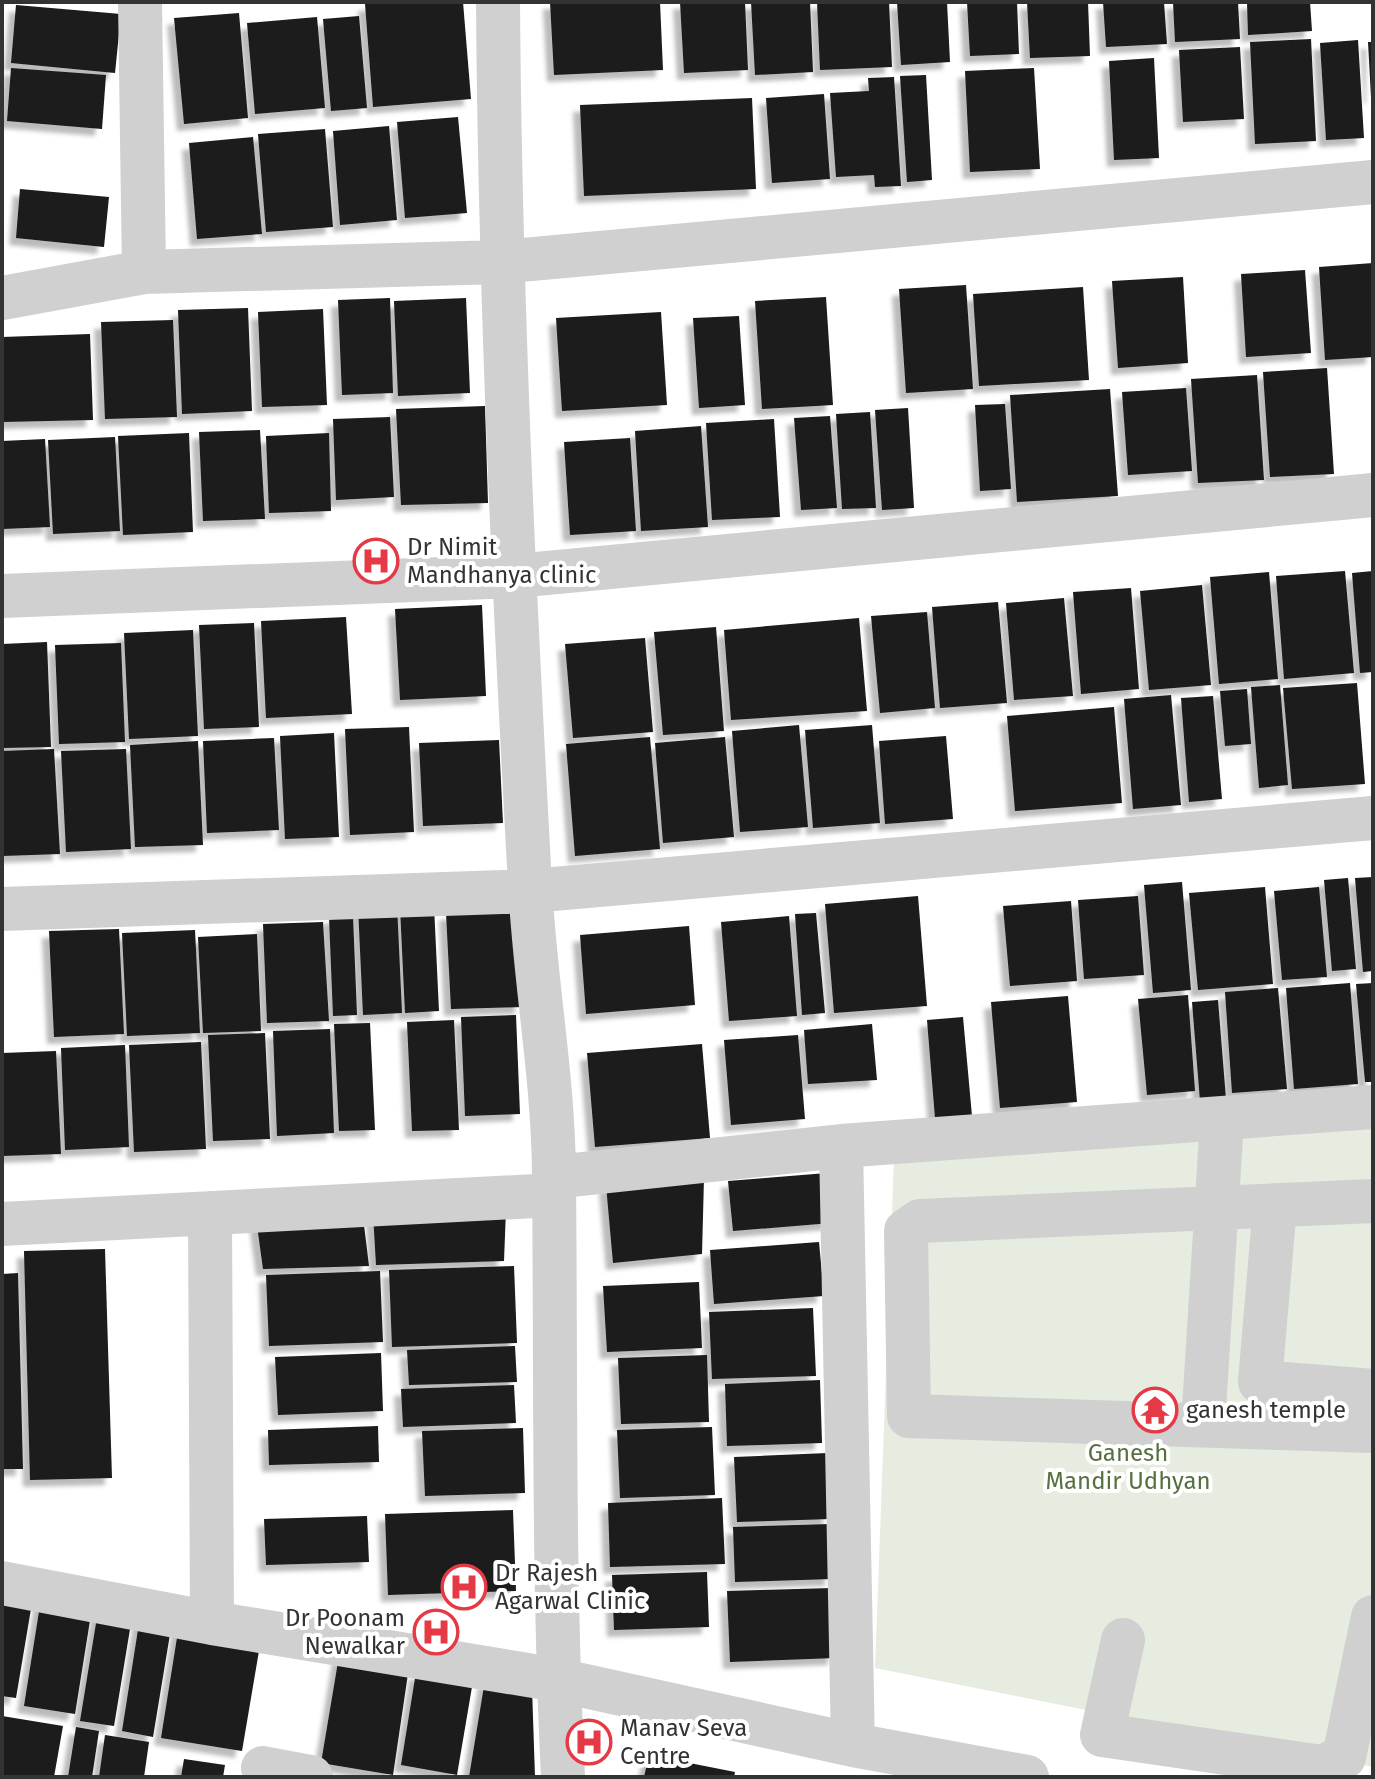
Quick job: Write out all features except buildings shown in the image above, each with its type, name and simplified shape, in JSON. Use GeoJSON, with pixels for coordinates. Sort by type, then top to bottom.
{"type":"FeatureCollection","features":[{"type":"Feature","properties":{"kind":"street"},"geometry":{"type":"LineString","coordinates":[[140,2],[144,272]]}},
{"type":"Feature","properties":{"kind":"street"},"geometry":{"type":"LineString","coordinates":[[498,2],[500,262],[530,891],[554,1186],[558,1680],[563,1777]]}},
{"type":"Feature","properties":{"kind":"street"},"geometry":{"type":"LineString","coordinates":[[2,298],[144,272],[500,262],[1373,182]]}},
{"type":"Feature","properties":{"kind":"street"},"geometry":{"type":"LineString","coordinates":[[2,596],[515,576],[1373,495]]}},
{"type":"Feature","properties":{"kind":"street"},"geometry":{"type":"LineString","coordinates":[[2,909],[530,891],[1373,818]]}},
{"type":"Feature","properties":{"kind":"street"},"geometry":{"type":"LineString","coordinates":[[2,1224],[210,1213],[554,1186],[841,1146],[1373,1107]]}},
{"type":"Feature","properties":{"kind":"street"},"geometry":{"type":"LineString","coordinates":[[1203,1425],[1219,1208],[1222,1120]]}},
{"type":"Feature","properties":{"kind":"street"},"geometry":{"type":"LineString","coordinates":[[841,1146],[853,1745]]}},
{"type":"Feature","properties":{"kind":"street"},"geometry":{"type":"LineString","coordinates":[[1373,1201],[920,1221],[906,1231],[909,1416],[1373,1431]]}},
{"type":"Feature","properties":{"kind":"street"},"geometry":{"type":"LineString","coordinates":[[1275,1205],[1260,1382],[1373,1391]]}},
{"type":"Feature","properties":{"kind":"street"},"geometry":{"type":"LineString","coordinates":[[210,1213],[212,1623]]}},
{"type":"Feature","properties":{"kind":"street"},"geometry":{"type":"LineString","coordinates":[[2,1583],[212,1623],[558,1680],[853,1745],[1027,1777]]}},
{"type":"Feature","properties":{"kind":"street"},"geometry":{"type":"LineString","coordinates":[[1123,1640],[1102,1735],[1322,1767],[1344,1757],[1373,1617]]}},
{"type":"Feature","properties":{"kind":"street"},"geometry":{"type":"LineString","coordinates":[[263,1768],[311,1777]]}},
{"type":"Feature","properties":{"kind":"green space","name":"Ganesh Mandir Udhyan"},"geometry":{"type":"Polygon","coordinates":[[[1373,1123],[1373,1767],[875,1668],[895,1132],[1373,1123]]]}},
{"type":"Feature","properties":{"kind":"place","name":"Dr Nimit Mandhanya clinic"},"geometry":{"type":"Point","coordinates":[376,561]}},
{"type":"Feature","properties":{"kind":"place","name":"ganesh temple"},"geometry":{"type":"Point","coordinates":[1155,1410]}},
{"type":"Feature","properties":{"kind":"place","name":"Dr Rajesh Agarwal Clinic"},"geometry":{"type":"Point","coordinates":[464,1587]}},
{"type":"Feature","properties":{"kind":"place","name":"Dr Poonam Newalkar"},"geometry":{"type":"Point","coordinates":[436,1632]}},
{"type":"Feature","properties":{"kind":"place","name":"Manav Seva Centre"},"geometry":{"type":"Point","coordinates":[589,1742]}}]}
